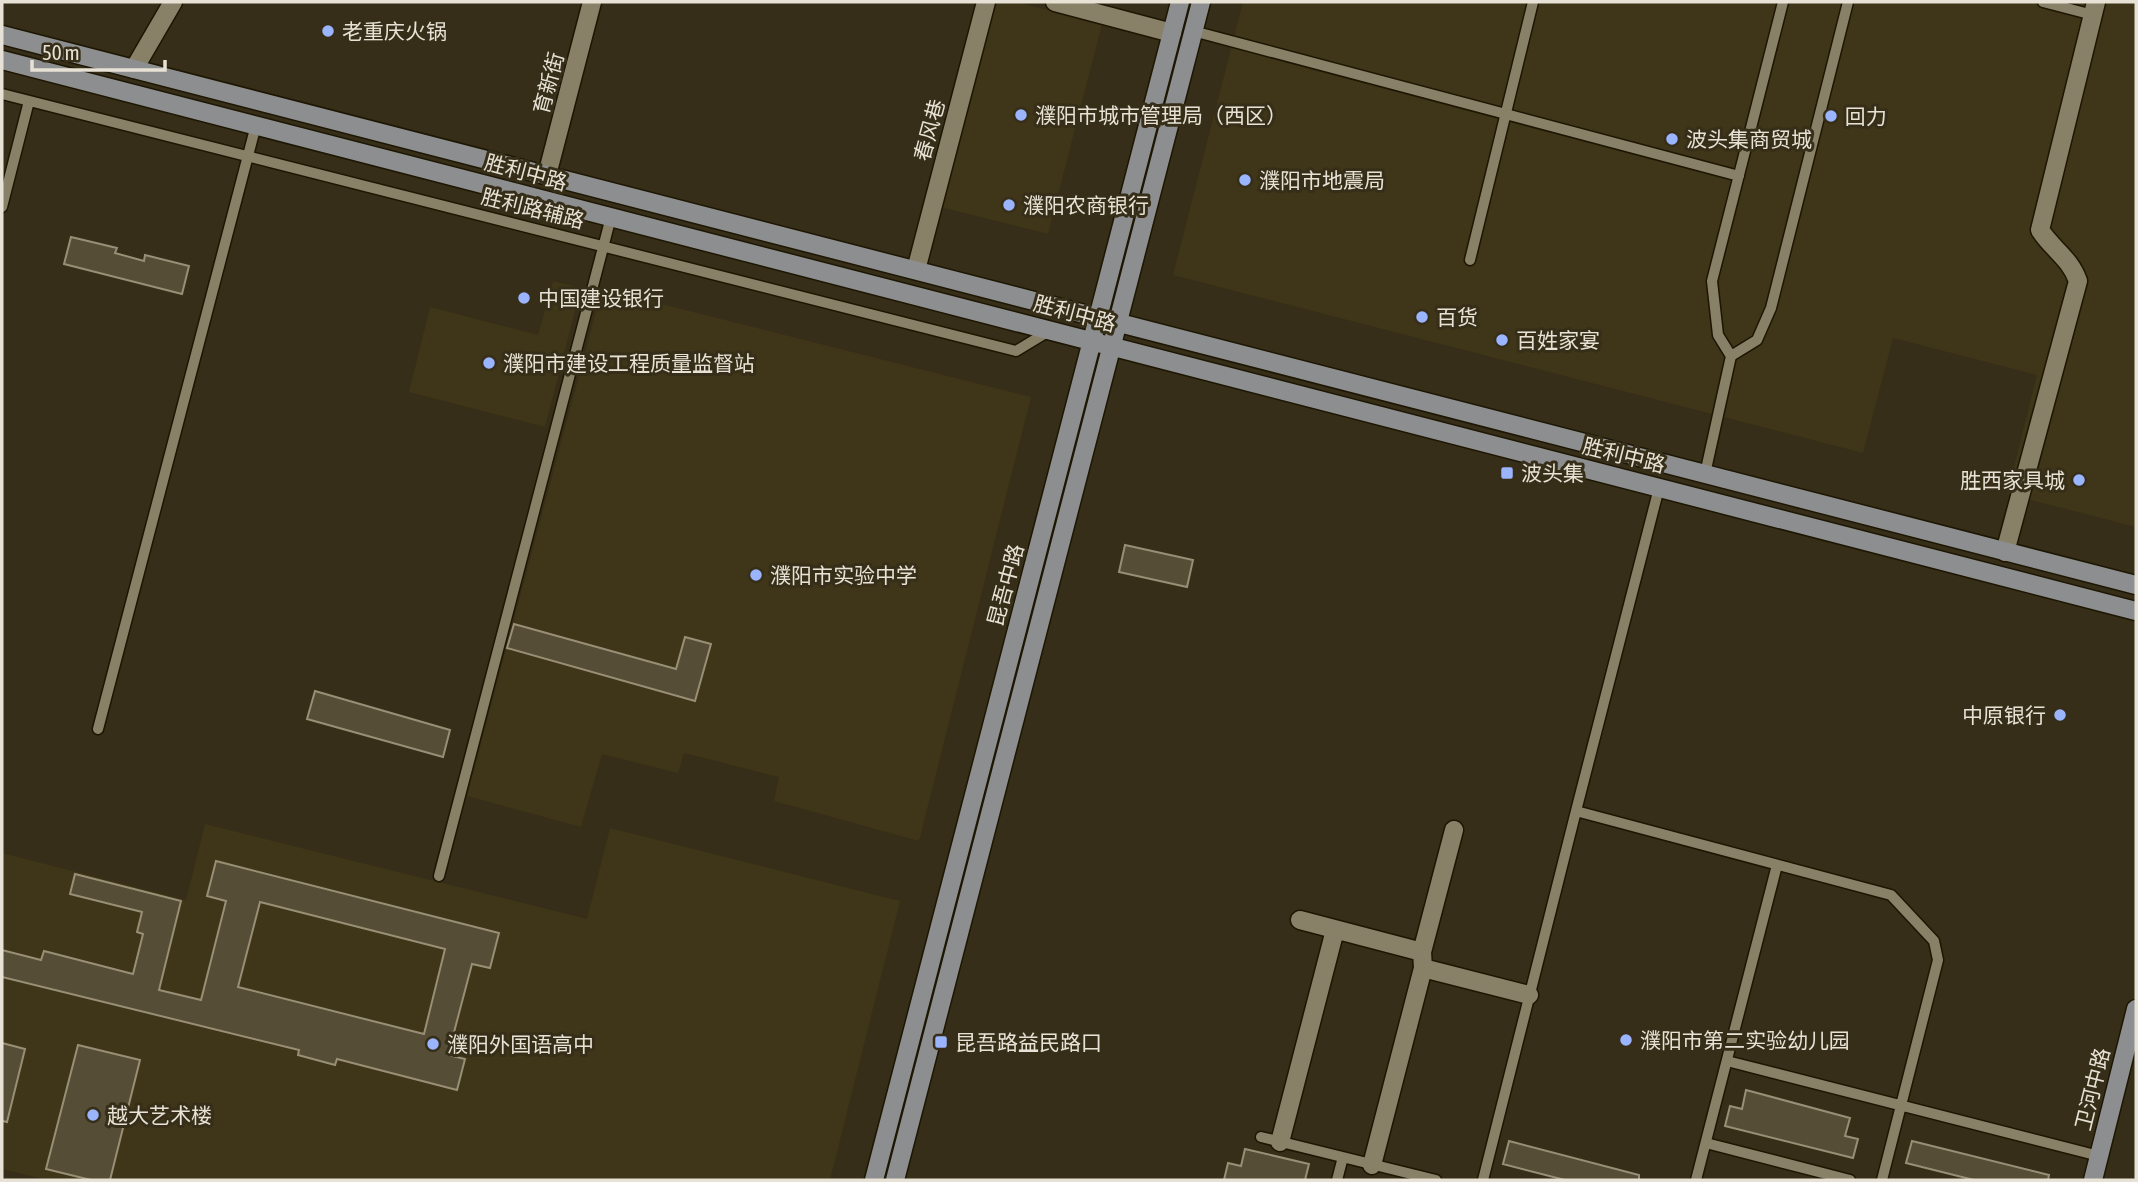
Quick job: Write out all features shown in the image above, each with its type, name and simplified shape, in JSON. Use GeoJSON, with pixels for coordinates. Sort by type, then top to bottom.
{"type":"FeatureCollection","features":[{"type":"Feature","properties":{"kind":"main road","name":"昆吾中路"},"geometry":{"type":"LineString","coordinates":[[874,1180],[1180,2]]}},
{"type":"Feature","properties":{"kind":"main road","name":"昆吾中路"},"geometry":{"type":"LineString","coordinates":[[895,1180],[1201,2]]}},
{"type":"Feature","properties":{"kind":"main road","name":"胜利中路"},"geometry":{"type":"LineString","coordinates":[[2,35],[2136,585]]}},
{"type":"Feature","properties":{"kind":"main road","name":"胜利中路"},"geometry":{"type":"LineString","coordinates":[[2,60],[2136,611]]}},
{"type":"Feature","properties":{"kind":"main road","name":"卫河中路"},"geometry":{"type":"LineString","coordinates":[[2093,1180],[2136,1009]]}},
{"type":"Feature","properties":{"kind":"street"},"geometry":{"type":"LineString","coordinates":[[134,69],[173,2]]}},
{"type":"Feature","properties":{"kind":"street","name":"育新街"},"geometry":{"type":"LineString","coordinates":[[547,175],[592,2]]}},
{"type":"Feature","properties":{"kind":"street","name":"春风巷"},"geometry":{"type":"LineString","coordinates":[[916,271],[986,2]]}},
{"type":"Feature","properties":{"kind":"street"},"geometry":{"type":"LineString","coordinates":[[1055,2],[1172,33]]}},
{"type":"Feature","properties":{"kind":"street"},"geometry":{"type":"LineString","coordinates":[[2006,552],[2078,281],[2071,262],[2052,249],[2040,230],[2094,8]]}},
{"type":"Feature","properties":{"kind":"street"},"geometry":{"type":"LineString","coordinates":[[1372,1165],[1454,830]]}},
{"type":"Feature","properties":{"kind":"street"},"geometry":{"type":"LineString","coordinates":[[1300,920],[1529,995]]}},
{"type":"Feature","properties":{"kind":"street"},"geometry":{"type":"LineString","coordinates":[[1280,1142],[1335,930]]}},
{"type":"Feature","properties":{"kind":"lane"},"geometry":{"type":"LineString","coordinates":[[1470,260],[1533,2]]}},
{"type":"Feature","properties":{"kind":"lane"},"geometry":{"type":"LineString","coordinates":[[1704,474],[1731,356],[1718,335],[1712,281],[1783,2]]}},
{"type":"Feature","properties":{"kind":"lane"},"geometry":{"type":"LineString","coordinates":[[1731,356],[1757,340],[1771,309],[1847,2]]}},
{"type":"Feature","properties":{"kind":"lane"},"geometry":{"type":"LineString","coordinates":[[2043,2],[2094,8]]}},
{"type":"Feature","properties":{"kind":"lane"},"geometry":{"type":"LineString","coordinates":[[1194,31],[1739,176]]}},
{"type":"Feature","properties":{"kind":"lane","name":"胜利路辅路"},"geometry":{"type":"LineString","coordinates":[[2,94],[1016,351],[1051,331]]}},
{"type":"Feature","properties":{"kind":"lane"},"geometry":{"type":"LineString","coordinates":[[2,207],[29,101]]}},
{"type":"Feature","properties":{"kind":"lane"},"geometry":{"type":"LineString","coordinates":[[98,729],[256,125]]}},
{"type":"Feature","properties":{"kind":"lane"},"geometry":{"type":"LineString","coordinates":[[439,876],[611,217]]}},
{"type":"Feature","properties":{"kind":"lane"},"geometry":{"type":"LineString","coordinates":[[1483,1180],[1659,488]]}},
{"type":"Feature","properties":{"kind":"lane"},"geometry":{"type":"LineString","coordinates":[[1576,811],[1891,895],[1934,941],[1938,960],[1882,1180]]}},
{"type":"Feature","properties":{"kind":"lane"},"geometry":{"type":"LineString","coordinates":[[1696,1180],[1777,865]]}},
{"type":"Feature","properties":{"kind":"lane"},"geometry":{"type":"LineString","coordinates":[[1727,1061],[2099,1156]]}},
{"type":"Feature","properties":{"kind":"lane"},"geometry":{"type":"LineString","coordinates":[[1261,1137],[1436,1180]]}},
{"type":"Feature","properties":{"kind":"lane"},"geometry":{"type":"LineString","coordinates":[[1706,1143],[1850,1180]]}},
{"type":"Feature","properties":{"kind":"lane"},"geometry":{"type":"LineString","coordinates":[[1337,1180],[1342,1157]]}},
{"type":"Feature","properties":{"kind":"shaded area","name":"濮阳市城市管理局（西区）"},"geometry":{"type":"Polygon","coordinates":[[[994,2],[1016,2],[1102,24],[1048,234],[940,207],[994,2]]]}},
{"type":"Feature","properties":{"kind":"shaded area","name":"波头集商贸城"},"geometry":{"type":"Polygon","coordinates":[[[1243,2],[2136,2],[2136,527],[2007,494],[2037,375],[1893,338],[1863,453],[1173,275],[1243,2]]]}},
{"type":"Feature","properties":{"kind":"shaded area","name":"濮阳市建设工程质量监督站"},"geometry":{"type":"Polygon","coordinates":[[[553,281],[581,288],[545,427],[409,392],[430,307],[538,335],[553,281]]]}},
{"type":"Feature","properties":{"kind":"shaded area","name":"濮阳市实验中学"},"geometry":{"type":"Polygon","coordinates":[[[602,289],[1031,397],[919,841],[774,801],[779,777],[684,753],[678,773],[602,754],[581,827],[467,796],[602,289]]]}},
{"type":"Feature","properties":{"kind":"shaded area","name":"濮阳外国语高中"},"geometry":{"type":"Polygon","coordinates":[[[205,824],[587,919],[610,828],[900,901],[830,1180],[48,1180],[2,1169],[2,853],[186,900],[205,824]]]}},
{"type":"Feature","properties":{"kind":"building"},"geometry":{"type":"Polygon","coordinates":[[[71,237],[117,248],[115,253],[144,261],[145,255],[189,266],[182,294],[64,264],[71,237]]]}},
{"type":"Feature","properties":{"kind":"building"},"geometry":{"type":"Polygon","coordinates":[[[1125,545],[1193,560],[1187,587],[1119,572],[1125,545]]]}},
{"type":"Feature","properties":{"kind":"building"},"geometry":{"type":"Polygon","coordinates":[[[514,624],[676,669],[685,637],[711,644],[695,701],[507,648],[514,624]]]}},
{"type":"Feature","properties":{"kind":"building"},"geometry":{"type":"Polygon","coordinates":[[[315,691],[450,730],[443,757],[307,719],[315,691]]]}},
{"type":"Feature","properties":{"kind":"building"},"geometry":{"type":"Polygon","coordinates":[[[216,861],[499,933],[490,968],[472,964],[448,1055],[465,1059],[457,1090],[337,1059],[335,1065],[298,1055],[299,1050],[2,977],[2,950],[41,960],[44,951],[133,974],[143,934],[137,932],[142,912],[70,894],[75,874],[181,901],[159,990],[201,1000],[226,901],[207,896],[216,861]],[[260,902],[238,987],[424,1034],[445,949],[260,902]]]}},
{"type":"Feature","properties":{"kind":"building"},"geometry":{"type":"Polygon","coordinates":[[[2,1043],[25,1049],[7,1122],[2,1121],[2,1043]]]}},
{"type":"Feature","properties":{"kind":"building","name":"越大艺术楼"},"geometry":{"type":"Polygon","coordinates":[[[78,1045],[140,1060],[110,1180],[91,1180],[46,1169],[78,1045]]]}},
{"type":"Feature","properties":{"kind":"building"},"geometry":{"type":"Polygon","coordinates":[[[1746,1090],[1850,1118],[1845,1136],[1858,1139],[1853,1158],[1725,1126],[1730,1106],[1742,1109],[1746,1090]]]}},
{"type":"Feature","properties":{"kind":"building"},"geometry":{"type":"Polygon","coordinates":[[[1509,1141],[1639,1175],[1639,1180],[1565,1180],[1503,1164],[1509,1141]]]}},
{"type":"Feature","properties":{"kind":"building"},"geometry":{"type":"Polygon","coordinates":[[[1912,1141],[2049,1175],[2048,1180],[1974,1180],[1906,1163],[1912,1141]]]}},
{"type":"Feature","properties":{"kind":"building"},"geometry":{"type":"Polygon","coordinates":[[[1245,1149],[1309,1164],[1305,1180],[1224,1180],[1228,1163],[1241,1166],[1245,1149]]]}},
{"type":"Feature","properties":{"kind":"place","name":"老重庆火锅"},"geometry":{"type":"Point","coordinates":[328,31]}},
{"type":"Feature","properties":{"kind":"place","name":"濮阳市城市管理局（西区）"},"geometry":{"type":"Point","coordinates":[1021,115]}},
{"type":"Feature","properties":{"kind":"place","name":"回力"},"geometry":{"type":"Point","coordinates":[1831,116]}},
{"type":"Feature","properties":{"kind":"place","name":"波头集商贸城"},"geometry":{"type":"Point","coordinates":[1672,139]}},
{"type":"Feature","properties":{"kind":"place","name":"濮阳市地震局"},"geometry":{"type":"Point","coordinates":[1245,180]}},
{"type":"Feature","properties":{"kind":"place","name":"濮阳农商银行"},"geometry":{"type":"Point","coordinates":[1009,205]}},
{"type":"Feature","properties":{"kind":"place","name":"中国建设银行"},"geometry":{"type":"Point","coordinates":[524,298]}},
{"type":"Feature","properties":{"kind":"place","name":"百货"},"geometry":{"type":"Point","coordinates":[1422,317]}},
{"type":"Feature","properties":{"kind":"place","name":"百姓家宴"},"geometry":{"type":"Point","coordinates":[1502,340]}},
{"type":"Feature","properties":{"kind":"place","name":"濮阳市建设工程质量监督站"},"geometry":{"type":"Point","coordinates":[489,363]}},
{"type":"Feature","properties":{"kind":"place","name":"波头集"},"geometry":{"type":"Point","coordinates":[1507,473]}},
{"type":"Feature","properties":{"kind":"place","name":"胜西家具城"},"geometry":{"type":"Point","coordinates":[2079,480]}},
{"type":"Feature","properties":{"kind":"place","name":"濮阳市实验中学"},"geometry":{"type":"Point","coordinates":[756,575]}},
{"type":"Feature","properties":{"kind":"place","name":"中原银行"},"geometry":{"type":"Point","coordinates":[2060,715]}},
{"type":"Feature","properties":{"kind":"place","name":"濮阳市第二实验幼儿园"},"geometry":{"type":"Point","coordinates":[1626,1040]}},
{"type":"Feature","properties":{"kind":"place","name":"昆吾路益民路口"},"geometry":{"type":"Point","coordinates":[941,1042]}},
{"type":"Feature","properties":{"kind":"place","name":"濮阳外国语高中"},"geometry":{"type":"Point","coordinates":[433,1044]}},
{"type":"Feature","properties":{"kind":"place","name":"越大艺术楼"},"geometry":{"type":"Point","coordinates":[93,1115]}}]}
